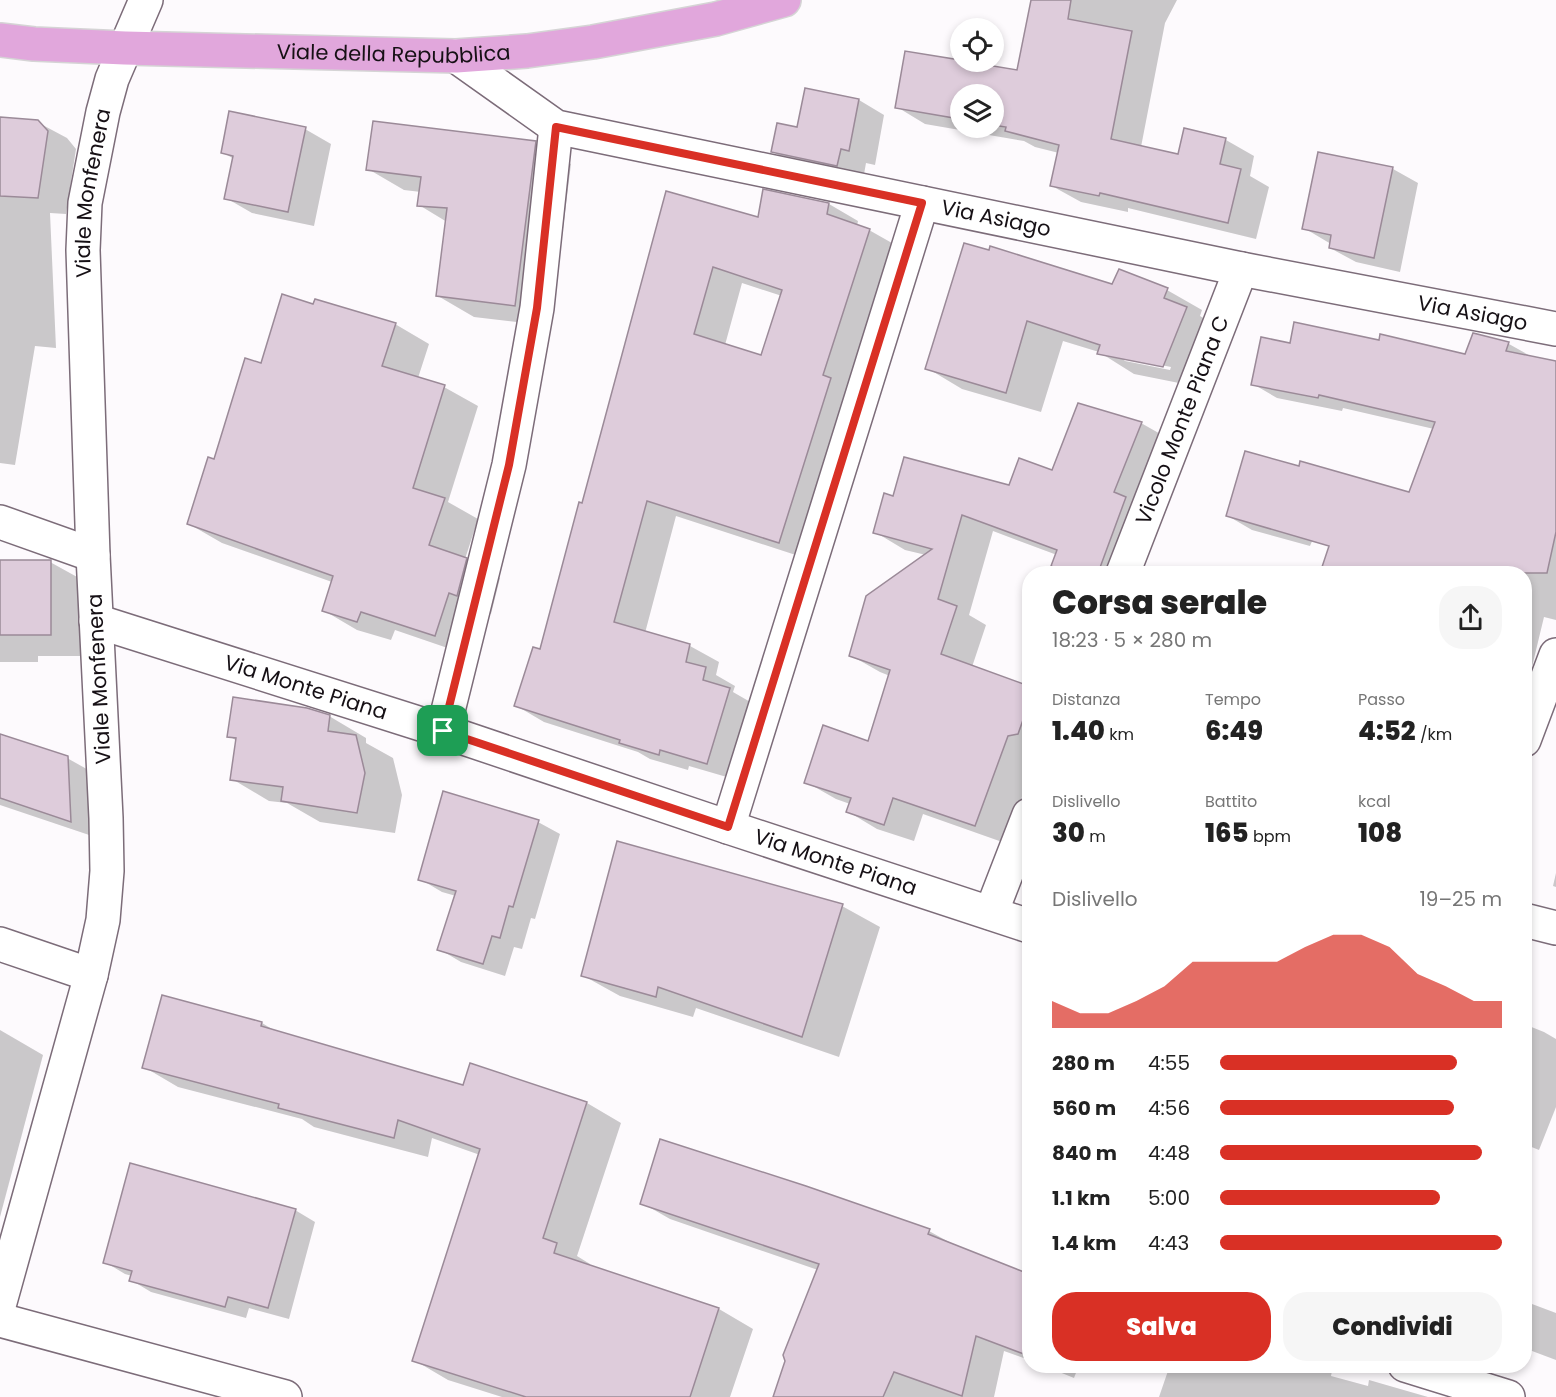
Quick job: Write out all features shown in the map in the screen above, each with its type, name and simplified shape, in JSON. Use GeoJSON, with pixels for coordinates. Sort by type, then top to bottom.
{"type":"FeatureCollection","features":[{"type":"Feature","properties":{"kind":"main road","name":"Viale della Repubblica"},"geometry":{"type":"LineString","coordinates":[[0,40],[34,44],[125,48],[456,56],[527,51],[593,42],[716,19],[784,0]]}},
{"type":"Feature","properties":{"kind":"street","name":"Viale Monfenera"},"geometry":{"type":"LineString","coordinates":[[0,1302],[91,975],[103,920],[107,871],[106,818],[93,555],[83,250],[85,203],[112,79],[146,0]]}},
{"type":"Feature","properties":{"kind":"street","name":"Via Asiago"},"geometry":{"type":"LineString","coordinates":[[456,56],[556,127],[1241,269],[1556,329]]}},
{"type":"Feature","properties":{"kind":"street"},"geometry":{"type":"LineString","coordinates":[[443,731],[509,465],[537,308],[556,127]]}},
{"type":"Feature","properties":{"kind":"street"},"geometry":{"type":"LineString","coordinates":[[728,827],[922,203]]}},
{"type":"Feature","properties":{"kind":"street","name":"Vicolo Monte Piana C"},"geometry":{"type":"LineString","coordinates":[[1126,566],[1241,269]]}},
{"type":"Feature","properties":{"kind":"street"},"geometry":{"type":"LineString","coordinates":[[0,522],[93,555]]}},
{"type":"Feature","properties":{"kind":"street","name":"Via Monte Piana"},"geometry":{"type":"LineString","coordinates":[[96,621],[443,731],[1022,924]]}},
{"type":"Feature","properties":{"kind":"street"},"geometry":{"type":"LineString","coordinates":[[1532,719],[1556,655]]}},
{"type":"Feature","properties":{"kind":"street"},"geometry":{"type":"LineString","coordinates":[[991,913],[1022,833]]}},
{"type":"Feature","properties":{"kind":"street"},"geometry":{"type":"LineString","coordinates":[[1532,922],[1556,928]]}},
{"type":"Feature","properties":{"kind":"street"},"geometry":{"type":"LineString","coordinates":[[0,944],[91,975]]}},
{"type":"Feature","properties":{"kind":"street"},"geometry":{"type":"LineString","coordinates":[[0,1320],[285,1397]]}},
{"type":"Feature","properties":{"kind":"street"},"geometry":{"type":"LineString","coordinates":[[1431,1373],[1508,1397]]}},
{"type":"Feature","properties":{"kind":"building"},"geometry":{"type":"Polygon","coordinates":[[[1031,0],[1071,0],[1068,19],[1132,31],[1111,139],[1178,154],[1184,128],[1226,138],[1220,164],[1241,169],[1228,223],[1100,193],[1099,196],[1050,186],[1059,145],[1005,131],[1004,84],[950,84],[950,117],[895,108],[905,51],[950,58],[950,72],[1004,72],[1004,68],[1017,70],[1031,0]]]}},
{"type":"Feature","properties":{"kind":"building"},"geometry":{"type":"Polygon","coordinates":[[[805,88],[859,99],[849,151],[841,149],[837,166],[771,152],[777,123],[797,127],[805,88]]]}},
{"type":"Feature","properties":{"kind":"building"},"geometry":{"type":"Polygon","coordinates":[[[229,111],[306,127],[288,212],[224,199],[233,156],[221,153],[229,111]]]}},
{"type":"Feature","properties":{"kind":"building"},"geometry":{"type":"Polygon","coordinates":[[[0,117],[38,120],[48,131],[38,198],[0,196],[0,117]]]}},
{"type":"Feature","properties":{"kind":"building"},"geometry":{"type":"Polygon","coordinates":[[[373,121],[536,141],[515,306],[436,296],[447,208],[417,206],[421,177],[366,170],[373,121]]]}},
{"type":"Feature","properties":{"kind":"building"},"geometry":{"type":"Polygon","coordinates":[[[1318,152],[1393,167],[1374,258],[1329,248],[1331,235],[1302,229],[1318,152]]]}},
{"type":"Feature","properties":{"kind":"building"},"geometry":{"type":"Polygon","coordinates":[[[763,189],[829,203],[827,214],[870,229],[823,375],[831,378],[779,543],[647,501],[614,622],[690,644],[686,662],[706,667],[703,680],[730,688],[707,764],[660,750],[659,755],[619,743],[620,740],[514,706],[533,647],[540,649],[666,191],[758,217],[763,189]],[[713,267],[694,334],[761,355],[782,290],[713,267]]]}},
{"type":"Feature","properties":{"kind":"building"},"geometry":{"type":"Polygon","coordinates":[[[964,243],[989,250],[990,246],[1112,284],[1119,269],[1168,288],[1164,298],[1187,307],[1163,367],[1097,354],[1100,345],[1027,321],[1006,393],[925,369],[964,243]]]}},
{"type":"Feature","properties":{"kind":"building"},"geometry":{"type":"Polygon","coordinates":[[[282,294],[313,304],[315,299],[396,323],[382,366],[445,385],[413,488],[445,498],[429,545],[467,558],[457,596],[449,593],[435,636],[361,612],[357,622],[322,611],[333,576],[187,524],[208,457],[214,459],[245,358],[261,363],[282,294]]]}},
{"type":"Feature","properties":{"kind":"building"},"geometry":{"type":"Polygon","coordinates":[[[1294,322],[1379,340],[1380,334],[1465,354],[1473,333],[1509,342],[1506,351],[1556,361],[1556,532],[1547,573],[1532,573],[1532,566],[1322,566],[1329,546],[1226,516],[1245,451],[1299,466],[1300,461],[1409,492],[1435,422],[1319,395],[1318,398],[1251,385],[1261,337],[1290,343],[1294,322]]]}},
{"type":"Feature","properties":{"kind":"building"},"geometry":{"type":"Polygon","coordinates":[[[1078,403],[1142,422],[1114,492],[1126,497],[1101,566],[1051,566],[1057,550],[962,515],[938,599],[957,606],[941,654],[1022,683],[1022,723],[1018,734],[1008,736],[975,826],[893,798],[884,825],[846,812],[851,798],[804,783],[823,725],[868,741],[890,670],[849,656],[866,596],[932,549],[873,533],[884,493],[893,496],[904,457],[1009,485],[1019,458],[1052,470],[1078,403]]]}},
{"type":"Feature","properties":{"kind":"building"},"geometry":{"type":"Polygon","coordinates":[[[0,560],[51,560],[51,635],[0,635],[0,560]]]}},
{"type":"Feature","properties":{"kind":"building"},"geometry":{"type":"Polygon","coordinates":[[[233,697],[307,708],[330,715],[328,731],[356,735],[365,773],[357,813],[281,801],[283,787],[230,780],[236,738],[227,737],[233,697]]]}},
{"type":"Feature","properties":{"kind":"building"},"geometry":{"type":"Polygon","coordinates":[[[0,734],[68,756],[71,822],[0,798],[0,734]]]}},
{"type":"Feature","properties":{"kind":"building"},"geometry":{"type":"Polygon","coordinates":[[[443,791],[539,820],[513,907],[509,906],[500,938],[492,936],[483,964],[437,950],[456,891],[418,880],[443,791]]]}},
{"type":"Feature","properties":{"kind":"building"},"geometry":{"type":"Polygon","coordinates":[[[617,841],[843,904],[802,1037],[658,987],[656,997],[581,976],[617,841]]]}},
{"type":"Feature","properties":{"kind":"building"},"geometry":{"type":"Polygon","coordinates":[[[162,995],[262,1022],[261,1026],[463,1085],[470,1063],[587,1102],[543,1238],[557,1243],[554,1253],[719,1308],[690,1397],[526,1397],[412,1361],[480,1149],[398,1120],[394,1138],[278,1108],[279,1104],[142,1068],[162,995]]]}},
{"type":"Feature","properties":{"kind":"building"},"geometry":{"type":"Polygon","coordinates":[[[660,1139],[930,1229],[928,1234],[1022,1271],[1022,1353],[976,1336],[962,1396],[894,1372],[883,1397],[773,1397],[785,1361],[783,1355],[819,1264],[640,1204],[660,1139]]]}},
{"type":"Feature","properties":{"kind":"building"},"geometry":{"type":"Polygon","coordinates":[[[130,1163],[296,1209],[268,1308],[228,1297],[225,1307],[129,1281],[132,1271],[103,1263],[130,1163]]]}},
{"type":"Feature","properties":{"kind":"route"},"geometry":{"type":"LineString","coordinates":[[556,127],[922,203],[728,827],[443,731],[509,465],[537,308],[556,127]]}}]}
